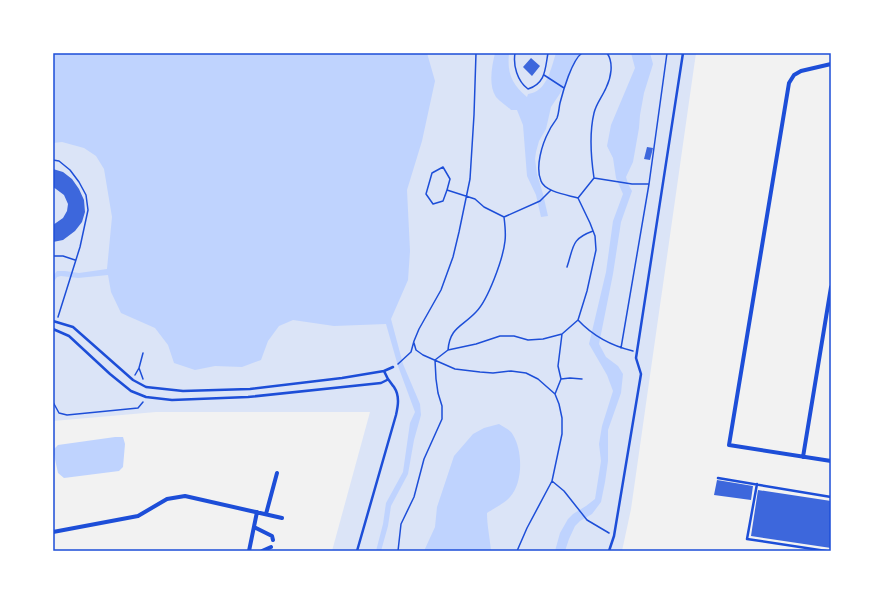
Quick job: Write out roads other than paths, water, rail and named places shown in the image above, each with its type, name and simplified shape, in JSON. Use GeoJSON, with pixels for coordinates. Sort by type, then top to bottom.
{"type":"FeatureCollection","features":[{"type":"Feature","properties":{"kind":"street"},"geometry":{"type":"LineString","coordinates":[[831,64],[801,71],[794,75],[789,83],[729,445],[831,461]]}},
{"type":"Feature","properties":{"kind":"street"},"geometry":{"type":"LineString","coordinates":[[803,457],[831,287]]}},
{"type":"Feature","properties":{"kind":"street"},"geometry":{"type":"LineString","coordinates":[[266,514],[277,473]]}},
{"type":"Feature","properties":{"kind":"street"},"geometry":{"type":"LineString","coordinates":[[53,532],[138,516],[167,499],[185,496],[282,518]]}},
{"type":"Feature","properties":{"kind":"street"},"geometry":{"type":"LineString","coordinates":[[249,551],[257,512]]}},
{"type":"Feature","properties":{"kind":"street"},"geometry":{"type":"LineString","coordinates":[[254,527],[272,536],[273,540]]}},
{"type":"Feature","properties":{"kind":"street"},"geometry":{"type":"LineString","coordinates":[[262,551],[271,547]]}},
{"type":"Feature","properties":{"kind":"lane"},"geometry":{"type":"LineString","coordinates":[[609,551],[614,536],[641,374],[636,358],[636,352],[682,53]]}},
{"type":"Feature","properties":{"kind":"lane"},"geometry":{"type":"LineString","coordinates":[[55,321],[73,327],[133,380],[146,387],[183,391],[250,389],[342,378],[384,371],[393,367]]}},
{"type":"Feature","properties":{"kind":"lane"},"geometry":{"type":"LineString","coordinates":[[53,329],[68,336],[131,391],[146,397],[172,400],[248,397],[381,383],[387,380]]}},
{"type":"Feature","properties":{"kind":"lane"},"geometry":{"type":"LineString","coordinates":[[357,551],[399,400],[395,388],[387,380],[384,371]]}},
{"type":"Feature","properties":{"kind":"lane"},"geometry":{"type":"LineString","coordinates":[[718,478],[831,497]]}},
{"type":"Feature","properties":{"kind":"lane"},"geometry":{"type":"LineString","coordinates":[[756,484],[747,539],[826,551]]}},
{"type":"Feature","properties":{"kind":"water"},"geometry":{"type":"Polygon","coordinates":[[[53,53],[427,53],[435,81],[422,141],[407,190],[410,251],[408,280],[391,319],[403,364],[420,404],[421,415],[414,440],[408,474],[391,506],[388,526],[381,551],[376,551],[383,524],[386,503],[403,472],[410,423],[415,412],[398,366],[386,324],[334,326],[293,320],[279,326],[268,341],[261,360],[242,367],[215,366],[195,370],[174,363],[168,345],[155,328],[121,313],[111,292],[108,275],[78,278],[61,276],[57,277],[53,283],[53,276],[57,271],[79,273],[107,269],[112,217],[104,169],[96,156],[84,148],[62,142],[53,143],[53,53]]]}},
{"type":"Feature","properties":{"kind":"water"},"geometry":{"type":"Polygon","coordinates":[[[495,53],[509,53],[510,73],[514,83],[527,97],[528,94],[540,89],[544,84],[550,72],[556,53],[579,53],[561,92],[551,107],[546,129],[539,141],[536,152],[535,159],[537,174],[548,216],[541,217],[536,195],[527,176],[523,125],[517,110],[511,110],[498,99],[492,87],[491,75],[495,53]]]}},
{"type":"Feature","properties":{"kind":"water"},"geometry":{"type":"Polygon","coordinates":[[[631,53],[650,53],[653,64],[644,93],[633,162],[626,177],[632,191],[621,222],[613,274],[599,344],[606,357],[618,366],[623,374],[621,393],[608,430],[608,461],[601,502],[592,514],[580,521],[575,526],[565,551],[555,551],[560,533],[568,519],[595,499],[601,461],[599,444],[602,426],[613,391],[607,375],[589,344],[606,272],[613,221],[623,194],[616,178],[613,158],[607,146],[611,125],[635,68],[631,53]]]}},
{"type":"Feature","properties":{"kind":"water"},"geometry":{"type":"Polygon","coordinates":[[[499,424],[509,430],[513,435],[519,449],[520,467],[517,484],[510,497],[487,513],[491,551],[424,551],[435,527],[437,507],[454,456],[473,434],[484,428],[499,424]]]}},
{"type":"Feature","properties":{"kind":"water"},"geometry":{"type":"Polygon","coordinates":[[[123,437],[125,444],[123,467],[119,471],[64,478],[58,473],[53,450],[58,445],[123,437]]]}}]}
